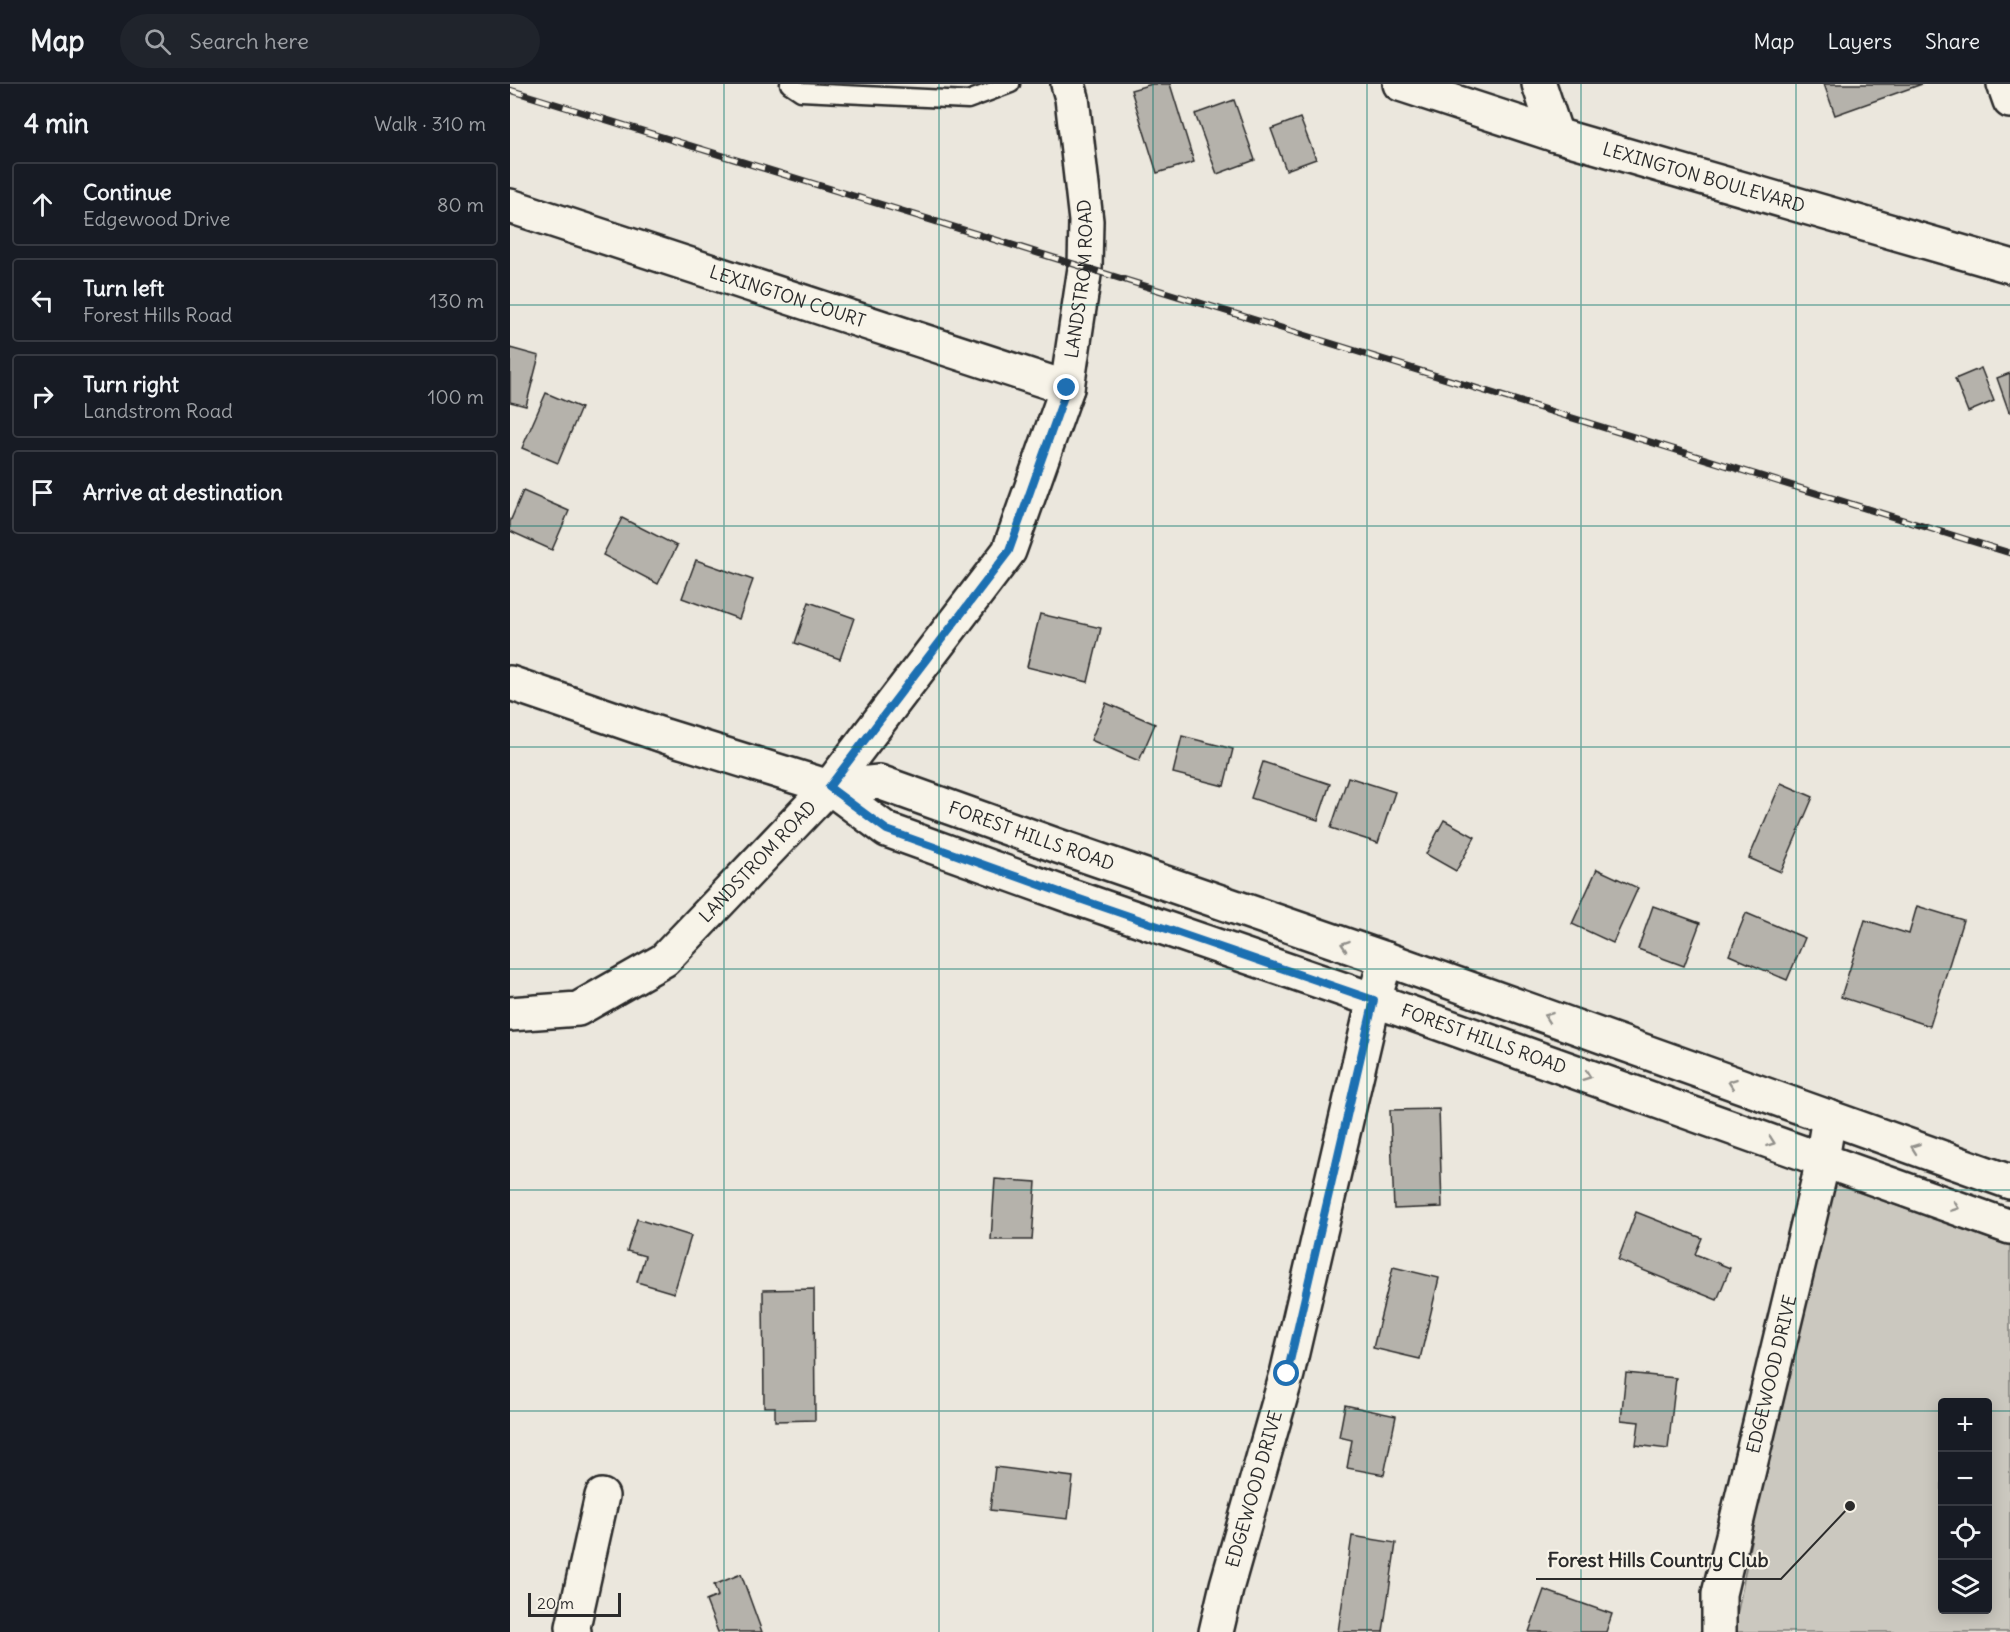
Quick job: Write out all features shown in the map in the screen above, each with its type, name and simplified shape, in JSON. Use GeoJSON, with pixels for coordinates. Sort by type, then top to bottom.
{"type":"FeatureCollection","features":[{"type":"Feature","properties":{"kind":"street","name":"LANDSTROM ROAD"},"geometry":{"type":"LineString","coordinates":[[510,1014],[578,1009],[664,960],[829,787],[1009,551],[1067,388],[1085,268],[1086,221],[1072,98],[1068,84]]}},
{"type":"Feature","properties":{"kind":"street","name":"LEXINGTON BOULEVARD"},"geometry":{"type":"LineString","coordinates":[[1400,84],[1556,135],[2010,266]]}},
{"type":"Feature","properties":{"kind":"street"},"geometry":{"type":"LineString","coordinates":[[1539,84],[1556,135]]}},
{"type":"Feature","properties":{"kind":"street"},"geometry":{"type":"LineString","coordinates":[[2004,84],[2010,100]]}},
{"type":"Feature","properties":{"kind":"street","name":"LEXINGTON COURT"},"geometry":{"type":"LineString","coordinates":[[510,206],[1067,388]]}},
{"type":"Feature","properties":{"kind":"street","name":"FOREST HILLS ROAD"},"geometry":{"type":"LineString","coordinates":[[510,662],[665,736]]}},
{"type":"Feature","properties":{"kind":"street","name":"FOREST HILLS ROAD"},"geometry":{"type":"LineString","coordinates":[[510,682],[665,736],[829,787],[887,830],[1374,1000],[2010,1227]]}},
{"type":"Feature","properties":{"kind":"street","name":"FOREST HILLS ROAD"},"geometry":{"type":"LineString","coordinates":[[829,787],[879,782],[1386,959],[2010,1182]]}},
{"type":"Feature","properties":{"kind":"street","name":"EDGEWOOD DRIVE"},"geometry":{"type":"LineString","coordinates":[[1216,1632],[1227,1585],[1287,1374],[1374,1000],[1386,959]]}},
{"type":"Feature","properties":{"kind":"street","name":"EDGEWOOD DRIVE"},"geometry":{"type":"LineString","coordinates":[[1719,1632],[1719,1594],[1823,1160],[1829,1117]]}},
{"type":"Feature","properties":{"kind":"street"},"geometry":{"type":"LineString","coordinates":[[574,1632],[573,1627],[602,1496]]}},
{"type":"Feature","properties":{"kind":"lane"},"geometry":{"type":"LineString","coordinates":[[789,84],[801,92],[877,90],[968,100],[1011,84]]}},
{"type":"Feature","properties":{"kind":"shaded area"},"geometry":{"type":"Polygon","coordinates":[[[1819,1178],[2010,1246],[2010,1632],[1734,1632],[1819,1178]]]}},
{"type":"Feature","properties":{"kind":"building"},"geometry":{"type":"Polygon","coordinates":[[[1152,84],[1170,84],[1194,162],[1157,173],[1131,90],[1152,84]]]}},
{"type":"Feature","properties":{"kind":"building"},"geometry":{"type":"Polygon","coordinates":[[[1824,84],[1922,84],[1835,115],[1824,84]]]}},
{"type":"Feature","properties":{"kind":"building"},"geometry":{"type":"Polygon","coordinates":[[[1234,100],[1255,160],[1217,174],[1195,114],[1234,100]]]}},
{"type":"Feature","properties":{"kind":"building"},"geometry":{"type":"Polygon","coordinates":[[[1300,118],[1316,159],[1286,170],[1271,129],[1300,118]]]}},
{"type":"Feature","properties":{"kind":"building"},"geometry":{"type":"Polygon","coordinates":[[[510,348],[539,356],[526,406],[510,402],[510,348]]]}},
{"type":"Feature","properties":{"kind":"building"},"geometry":{"type":"Polygon","coordinates":[[[1981,368],[1994,401],[1968,412],[1955,379],[1981,368]]]}},
{"type":"Feature","properties":{"kind":"building"},"geometry":{"type":"Polygon","coordinates":[[[2010,373],[2010,412],[2009,412],[1997,378],[2010,373]]]}},
{"type":"Feature","properties":{"kind":"building"},"geometry":{"type":"Polygon","coordinates":[[[546,393],[581,408],[558,463],[522,448],[546,393]]]}},
{"type":"Feature","properties":{"kind":"building"},"geometry":{"type":"Polygon","coordinates":[[[523,491],[569,511],[552,550],[510,531],[510,522],[523,491]]]}},
{"type":"Feature","properties":{"kind":"building"},"geometry":{"type":"Polygon","coordinates":[[[622,518],[677,546],[658,584],[603,555],[622,518]]]}},
{"type":"Feature","properties":{"kind":"building"},"geometry":{"type":"Polygon","coordinates":[[[696,560],[753,580],[739,619],[682,598],[696,560]]]}},
{"type":"Feature","properties":{"kind":"building"},"geometry":{"type":"Polygon","coordinates":[[[809,602],[854,618],[840,659],[795,643],[809,602]]]}},
{"type":"Feature","properties":{"kind":"building"},"geometry":{"type":"Polygon","coordinates":[[[1040,614],[1101,628],[1088,682],[1027,667],[1040,614]]]}},
{"type":"Feature","properties":{"kind":"building"},"geometry":{"type":"Polygon","coordinates":[[[1106,703],[1155,724],[1139,761],[1091,740],[1106,703]]]}},
{"type":"Feature","properties":{"kind":"building"},"geometry":{"type":"Polygon","coordinates":[[[1182,736],[1233,749],[1224,786],[1173,773],[1182,736]]]}},
{"type":"Feature","properties":{"kind":"building"},"geometry":{"type":"Polygon","coordinates":[[[1263,762],[1330,784],[1318,820],[1251,798],[1263,762]]]}},
{"type":"Feature","properties":{"kind":"building"},"geometry":{"type":"Polygon","coordinates":[[[1348,777],[1395,792],[1378,843],[1331,828],[1348,777]]]}},
{"type":"Feature","properties":{"kind":"building"},"geometry":{"type":"Polygon","coordinates":[[[1781,783],[1813,797],[1781,872],[1749,858],[1781,783]]]}},
{"type":"Feature","properties":{"kind":"building"},"geometry":{"type":"Polygon","coordinates":[[[1444,820],[1475,837],[1456,871],[1426,854],[1444,820]]]}},
{"type":"Feature","properties":{"kind":"building"},"geometry":{"type":"Polygon","coordinates":[[[1597,869],[1638,888],[1613,943],[1572,924],[1597,869]]]}},
{"type":"Feature","properties":{"kind":"building"},"geometry":{"type":"Polygon","coordinates":[[[1653,906],[1700,923],[1684,966],[1638,949],[1653,906]]]}},
{"type":"Feature","properties":{"kind":"building"},"geometry":{"type":"Polygon","coordinates":[[[1917,906],[1963,920],[1930,1026],[1841,997],[1865,920],[1909,934],[1917,906]]]}},
{"type":"Feature","properties":{"kind":"building"},"geometry":{"type":"Polygon","coordinates":[[[1746,913],[1805,938],[1787,980],[1729,955],[1746,913]]]}},
{"type":"Feature","properties":{"kind":"building"},"geometry":{"type":"Polygon","coordinates":[[[1439,1109],[1442,1207],[1394,1209],[1390,1110],[1439,1109]]]}},
{"type":"Feature","properties":{"kind":"building"},"geometry":{"type":"Polygon","coordinates":[[[995,1179],[1036,1182],[1032,1240],[991,1240],[995,1179]]]}},
{"type":"Feature","properties":{"kind":"building"},"geometry":{"type":"Polygon","coordinates":[[[1636,1212],[1702,1238],[1695,1254],[1730,1268],[1717,1300],[1618,1260],[1636,1212]]]}},
{"type":"Feature","properties":{"kind":"building"},"geometry":{"type":"Polygon","coordinates":[[[637,1219],[691,1236],[674,1293],[637,1282],[645,1256],[627,1251],[637,1219]]]}},
{"type":"Feature","properties":{"kind":"building"},"geometry":{"type":"Polygon","coordinates":[[[1393,1267],[1439,1278],[1420,1359],[1373,1348],[1393,1267]]]}},
{"type":"Feature","properties":{"kind":"building"},"geometry":{"type":"Polygon","coordinates":[[[814,1289],[815,1420],[775,1421],[775,1407],[764,1407],[763,1290],[814,1289]]]}},
{"type":"Feature","properties":{"kind":"building"},"geometry":{"type":"Polygon","coordinates":[[[1626,1373],[1676,1378],[1668,1449],[1636,1445],[1639,1422],[1621,1420],[1626,1373]]]}},
{"type":"Feature","properties":{"kind":"building"},"geometry":{"type":"Polygon","coordinates":[[[1345,1405],[1396,1416],[1384,1475],[1347,1468],[1352,1440],[1339,1437],[1345,1405]]]}},
{"type":"Feature","properties":{"kind":"building"},"geometry":{"type":"Polygon","coordinates":[[[995,1467],[1073,1477],[1068,1519],[990,1510],[995,1467]]]}},
{"type":"Feature","properties":{"kind":"building"},"geometry":{"type":"Polygon","coordinates":[[[1352,1536],[1396,1543],[1383,1632],[1338,1632],[1352,1536]]]}},
{"type":"Feature","properties":{"kind":"building"},"geometry":{"type":"Polygon","coordinates":[[[741,1574],[762,1632],[718,1632],[706,1601],[718,1596],[714,1585],[741,1574]]]}},
{"type":"Feature","properties":{"kind":"building"},"geometry":{"type":"Polygon","coordinates":[[[1544,1590],[1612,1614],[1606,1632],[1529,1632],[1544,1590]]]}},
{"type":"Feature","properties":{"kind":"railway"},"geometry":{"type":"LineString","coordinates":[[510,90],[2010,553]]}},
{"type":"Feature","properties":{"kind":"place","name":"Forest Hills Country Club"},"geometry":{"type":"Point","coordinates":[1850,1506]}},
{"type":"Feature","properties":{"kind":"route"},"geometry":{"type":"LineString","coordinates":[[1067,388],[1009,551],[829,787],[887,830],[1374,1000],[1287,1374]]}}]}
